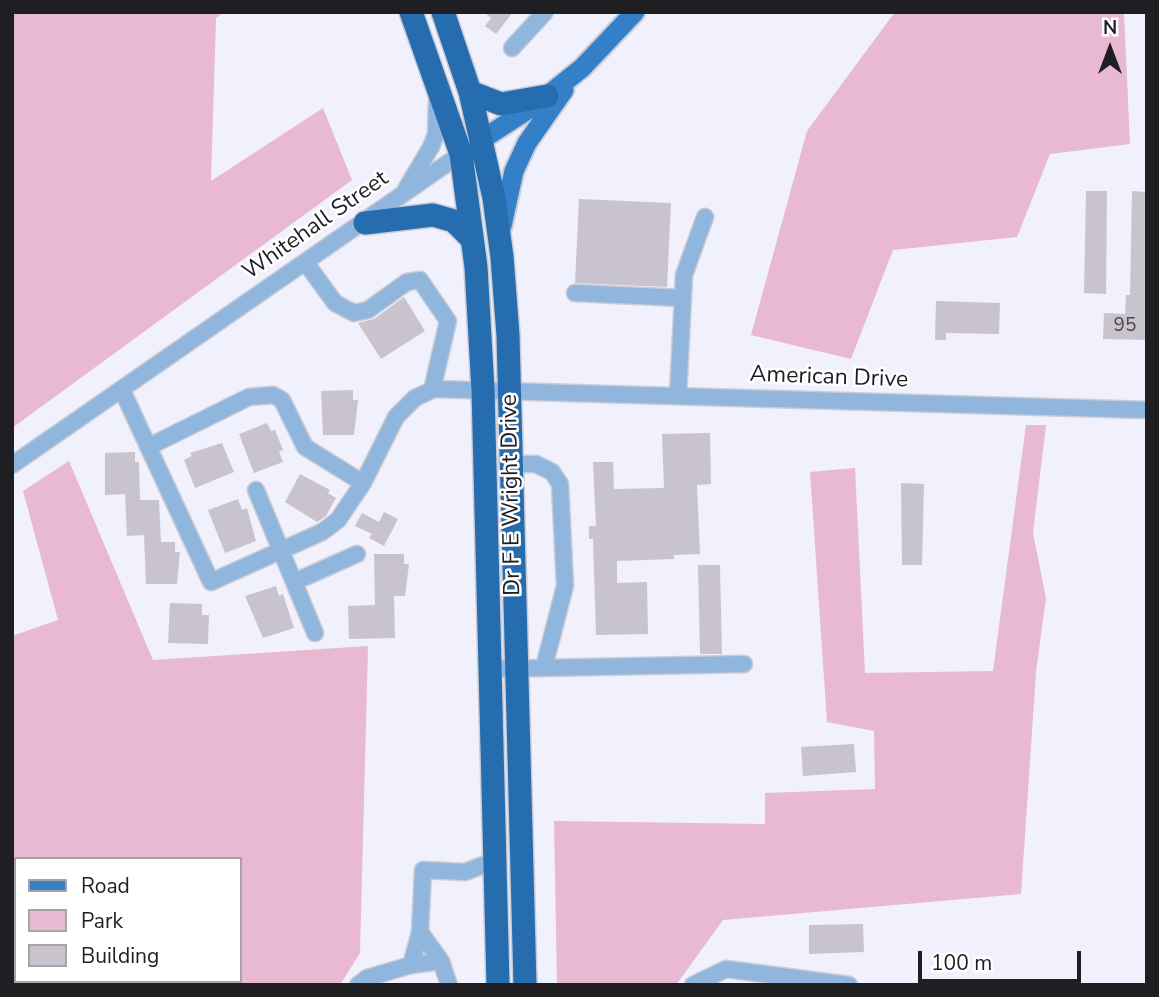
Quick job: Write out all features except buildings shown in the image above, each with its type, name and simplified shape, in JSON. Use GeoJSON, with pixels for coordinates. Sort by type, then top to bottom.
{"type":"FeatureCollection","features":[{"type":"Feature","properties":{"kind":"highway"},"geometry":{"type":"LineString","coordinates":[[411,12],[461,154],[472,239],[483,390],[498,985]]}},
{"type":"Feature","properties":{"kind":"highway","name":"Dr F E Wright Drive"},"geometry":{"type":"LineString","coordinates":[[443,12],[470,92],[500,237],[510,391],[525,985]]}},
{"type":"Feature","properties":{"kind":"highway"},"geometry":{"type":"LineString","coordinates":[[470,92],[501,104],[547,96]]}},
{"type":"Feature","properties":{"kind":"highway"},"geometry":{"type":"LineString","coordinates":[[365,223],[433,215],[454,221],[472,239]]}},
{"type":"Feature","properties":{"kind":"highway"},"geometry":{"type":"LineString","coordinates":[[495,860],[513,876],[515,926],[524,940]]}},
{"type":"Feature","properties":{"kind":"main road","name":"Whitehall Street"},"geometry":{"type":"LineString","coordinates":[[481,140],[547,96],[574,74],[622,29],[635,12]]}},
{"type":"Feature","properties":{"kind":"main road"},"geometry":{"type":"LineString","coordinates":[[500,237],[507,196],[527,143],[574,74]]}},
{"type":"Feature","properties":{"kind":"street"},"geometry":{"type":"LineString","coordinates":[[512,48],[545,12]]}},
{"type":"Feature","properties":{"kind":"street"},"geometry":{"type":"LineString","coordinates":[[400,198],[429,151],[436,134],[436,80]]}},
{"type":"Feature","properties":{"kind":"street","name":"Whitehall Street"},"geometry":{"type":"LineString","coordinates":[[12,465],[365,223],[481,140]]}},
{"type":"Feature","properties":{"kind":"street"},"geometry":{"type":"LineString","coordinates":[[678,396],[684,275],[705,217]]}},
{"type":"Feature","properties":{"kind":"street"},"geometry":{"type":"LineString","coordinates":[[122,390],[211,582],[322,532],[338,520],[363,483],[396,417],[415,398],[432,390],[448,321],[420,281],[407,282],[368,310],[354,313],[335,303],[306,263]]}},
{"type":"Feature","properties":{"kind":"street"},"geometry":{"type":"LineString","coordinates":[[575,293],[683,298]]}},
{"type":"Feature","properties":{"kind":"street","name":"American Drive"},"geometry":{"type":"LineString","coordinates":[[432,390],[1147,410]]}},
{"type":"Feature","properties":{"kind":"street"},"geometry":{"type":"LineString","coordinates":[[148,447],[249,397],[273,395],[282,400],[305,447],[363,483]]}},
{"type":"Feature","properties":{"kind":"street"},"geometry":{"type":"LineString","coordinates":[[512,464],[536,464],[552,472],[560,484],[565,586],[544,667]]}},
{"type":"Feature","properties":{"kind":"street"},"geometry":{"type":"LineString","coordinates":[[256,490],[315,633]]}},
{"type":"Feature","properties":{"kind":"street"},"geometry":{"type":"LineString","coordinates":[[294,582],[357,554]]}},
{"type":"Feature","properties":{"kind":"street"},"geometry":{"type":"LineString","coordinates":[[490,668],[744,663]]}},
{"type":"Feature","properties":{"kind":"street"},"geometry":{"type":"LineString","coordinates":[[411,965],[420,933],[423,870],[465,872],[495,860]]}},
{"type":"Feature","properties":{"kind":"street"},"geometry":{"type":"LineString","coordinates":[[465,872],[496,890]]}},
{"type":"Feature","properties":{"kind":"street"},"geometry":{"type":"LineString","coordinates":[[420,933],[441,961],[449,985]]}},
{"type":"Feature","properties":{"kind":"street"},"geometry":{"type":"LineString","coordinates":[[358,985],[367,978],[411,965],[441,961]]}},
{"type":"Feature","properties":{"kind":"street"},"geometry":{"type":"LineString","coordinates":[[694,985],[726,969],[849,985]]}},
{"type":"Feature","properties":{"kind":"green space"},"geometry":{"type":"Polygon","coordinates":[[[12,12],[224,12],[216,18],[211,181],[323,108],[352,180],[12,428],[12,12]]]}},
{"type":"Feature","properties":{"kind":"green space"},"geometry":{"type":"Polygon","coordinates":[[[895,12],[1124,12],[1130,144],[1050,154],[1017,237],[893,250],[851,359],[751,335],[807,131],[895,12]]]}},
{"type":"Feature","properties":{"kind":"green space"},"geometry":{"type":"Polygon","coordinates":[[[1026,425],[1046,425],[1033,533],[1046,598],[1036,672],[1021,894],[723,920],[676,985],[557,985],[554,821],[765,824],[765,793],[875,789],[874,731],[827,722],[810,472],[855,468],[865,673],[993,671],[1026,425]]]}},
{"type":"Feature","properties":{"kind":"green space"},"geometry":{"type":"Polygon","coordinates":[[[69,461],[153,660],[368,646],[360,953],[340,985],[12,985],[12,636],[58,620],[23,491],[69,461]]]}}]}
